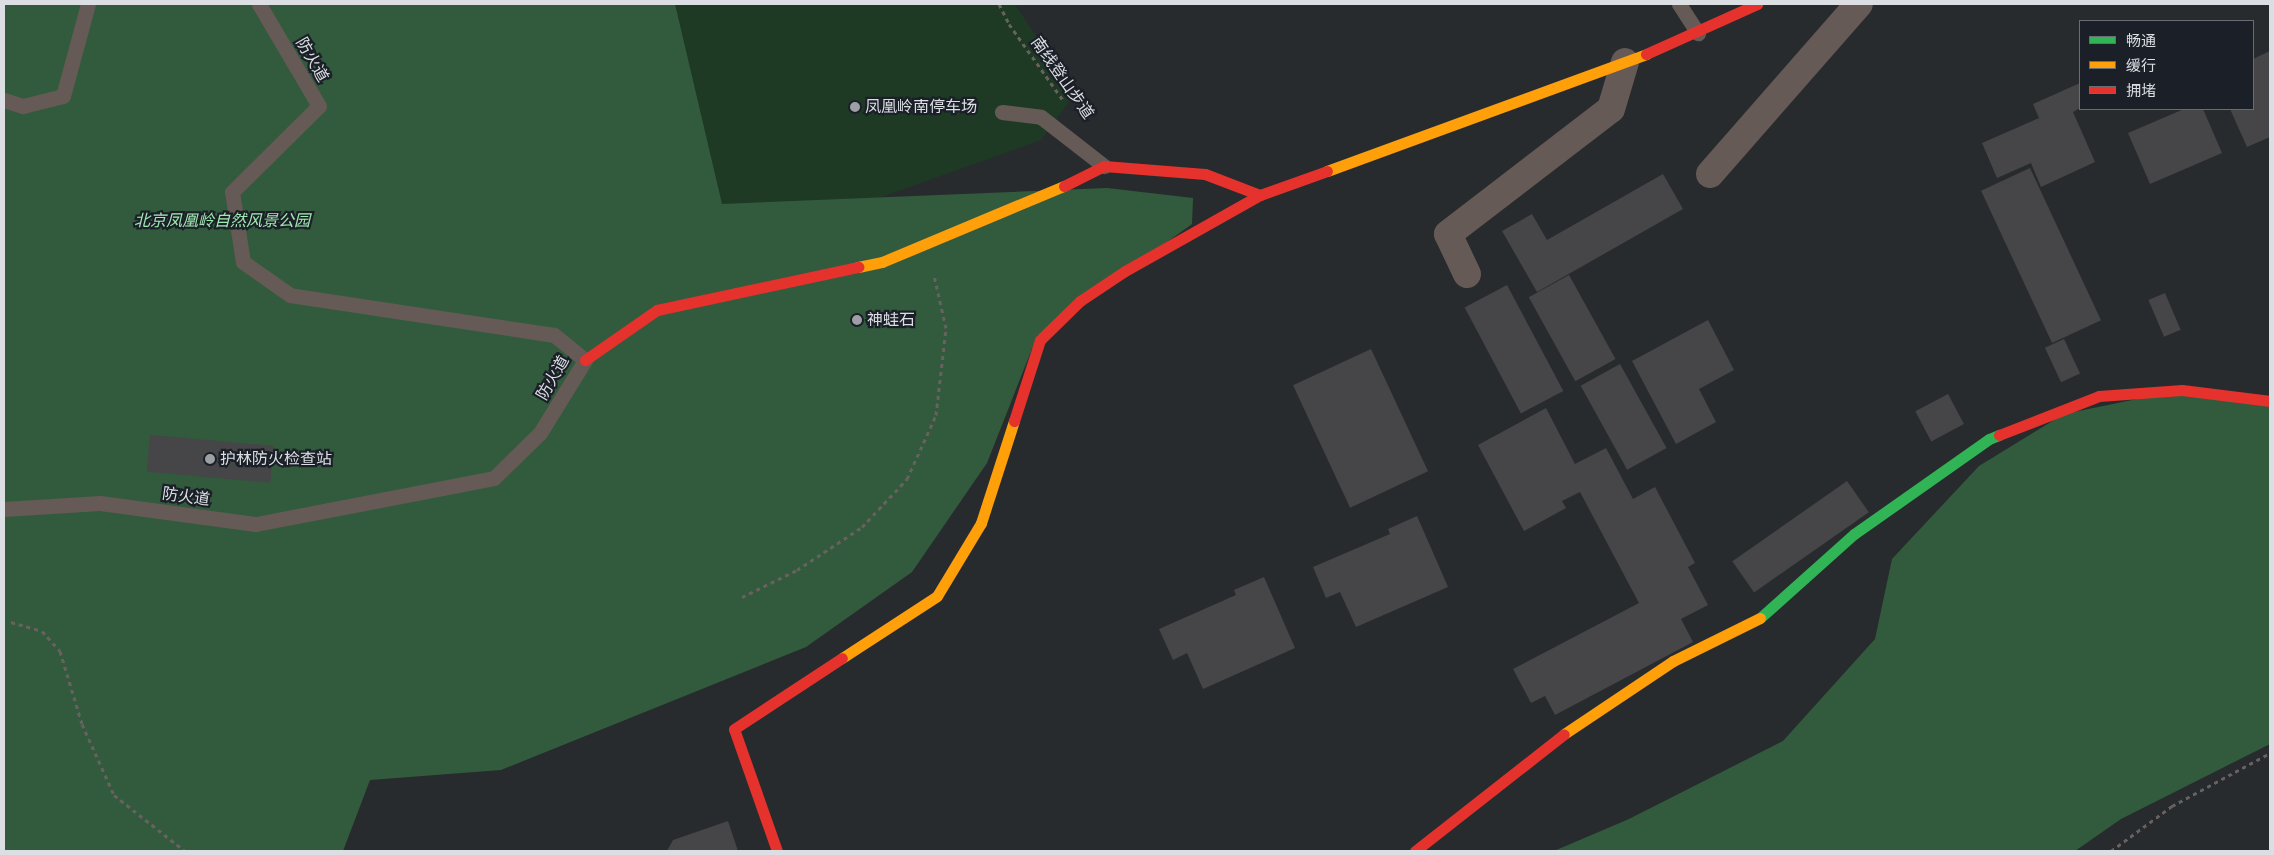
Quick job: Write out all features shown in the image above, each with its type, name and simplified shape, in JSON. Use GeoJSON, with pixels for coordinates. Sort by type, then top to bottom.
{"type":"FeatureCollection","features":[{"type":"Feature","properties":{"kind":"street"},"geometry":{"type":"LineString","coordinates":[[777,851],[734,729],[938,596],[981,522],[1040,340],[1080,301],[1125,271],[1260,195],[1624,62],[1698,32],[1757,4]]}},
{"type":"Feature","properties":{"kind":"street"},"geometry":{"type":"LineString","coordinates":[[1710,174],[1859,4]]}},
{"type":"Feature","properties":{"kind":"street"},"geometry":{"type":"LineString","coordinates":[[1467,274],[1448,234],[1612,108],[1624,62]]}},
{"type":"Feature","properties":{"kind":"street"},"geometry":{"type":"LineString","coordinates":[[585,360],[657,310],[882,262],[1037,200],[1104,166],[1205,174],[1260,195]]}},
{"type":"Feature","properties":{"kind":"street"},"geometry":{"type":"LineString","coordinates":[[1415,851],[1559,737],[1673,661],[1758,620],[1854,534],[1990,439],[2099,396],[2182,390],[2270,401]]}},
{"type":"Feature","properties":{"kind":"lane"},"geometry":{"type":"LineString","coordinates":[[4,100],[24,106],[63,96],[88,4]]}},
{"type":"Feature","properties":{"kind":"lane","name":"防火道"},"geometry":{"type":"LineString","coordinates":[[4,509],[100,503],[256,524],[494,478],[540,433],[585,360],[554,335],[290,295],[244,262],[232,192],[319,106],[260,4]]}},
{"type":"Feature","properties":{"kind":"lane"},"geometry":{"type":"LineString","coordinates":[[1679,4],[1698,32]]}},
{"type":"Feature","properties":{"kind":"lane"},"geometry":{"type":"LineString","coordinates":[[1002,112],[1041,117],[1104,166]]}},
{"type":"Feature","properties":{"kind":"path","name":"南线登山步道"},"geometry":{"type":"LineString","coordinates":[[999,4],[1009,24],[1066,104]]}},
{"type":"Feature","properties":{"kind":"path"},"geometry":{"type":"LineString","coordinates":[[742,597],[797,570],[862,527],[907,479],[936,415],[946,328],[938,287],[925,245]]}},
{"type":"Feature","properties":{"kind":"path"},"geometry":{"type":"LineString","coordinates":[[11,622],[42,631],[60,651],[82,724],[114,795],[185,851]]}},
{"type":"Feature","properties":{"kind":"path"},"geometry":{"type":"LineString","coordinates":[[2111,851],[2172,806],[2270,752]]}},
{"type":"Feature","properties":{"kind":"green space"},"geometry":{"type":"Polygon","coordinates":[[[4,4],[1015,4],[1074,95],[1041,140],[708,259],[4,4]]]}},
{"type":"Feature","properties":{"kind":"green space","name":"北京凤凰岭自然风景公园"},"geometry":{"type":"Polygon","coordinates":[[[4,4],[675,4],[722,204],[1107,188],[1193,198],[1192,224],[1037,336],[987,463],[912,572],[806,647],[501,770],[370,780],[343,851],[4,851],[4,4]]]}},
{"type":"Feature","properties":{"kind":"green space"},"geometry":{"type":"Polygon","coordinates":[[[2152,396],[2270,396],[2270,744],[2121,819],[2075,851],[1554,851],[1629,819],[1783,741],[1875,639],[1892,559],[1979,466],[2064,414],[2152,396]]]}},
{"type":"Feature","properties":{"kind":"building"},"geometry":{"type":"Polygon","coordinates":[[[2270,51],[2270,137],[2247,147],[2230,110],[2254,110],[2254,59],[2270,51]]]}},
{"type":"Feature","properties":{"kind":"building"},"geometry":{"type":"Polygon","coordinates":[[[2079,83],[2079,109],[2073,112],[2095,162],[2041,187],[2031,163],[1997,178],[1982,143],[2039,118],[2033,104],[2079,83]]]}},
{"type":"Feature","properties":{"kind":"building"},"geometry":{"type":"Polygon","coordinates":[[[2182,110],[2203,110],[2222,153],[2150,184],[2128,133],[2182,110]]]}},
{"type":"Feature","properties":{"kind":"building"},"geometry":{"type":"Polygon","coordinates":[[[2030,168],[2101,320],[2052,343],[1981,191],[2030,168]]]}},
{"type":"Feature","properties":{"kind":"building"},"geometry":{"type":"Polygon","coordinates":[[[1663,174],[1683,209],[1537,292],[1502,231],[1532,214],[1547,240],[1663,174]]]}},
{"type":"Feature","properties":{"kind":"building"},"geometry":{"type":"Polygon","coordinates":[[[1569,275],[1616,359],[1575,381],[1529,297],[1569,275]]]}},
{"type":"Feature","properties":{"kind":"building"},"geometry":{"type":"Polygon","coordinates":[[[1507,285],[1563,391],[1521,413],[1465,308],[1507,285]]]}},
{"type":"Feature","properties":{"kind":"building"},"geometry":{"type":"Polygon","coordinates":[[[2165,293],[2181,330],[2164,337],[2148,300],[2165,293]]]}},
{"type":"Feature","properties":{"kind":"building"},"geometry":{"type":"Polygon","coordinates":[[[1708,320],[1734,370],[1699,389],[1716,422],[1676,444],[1632,361],[1708,320]]]}},
{"type":"Feature","properties":{"kind":"building"},"geometry":{"type":"Polygon","coordinates":[[[2064,339],[2080,373],[2061,382],[2045,348],[2064,339]]]}},
{"type":"Feature","properties":{"kind":"building"},"geometry":{"type":"Polygon","coordinates":[[[1371,349],[1428,471],[1350,508],[1293,385],[1371,349]]]}},
{"type":"Feature","properties":{"kind":"building"},"geometry":{"type":"Polygon","coordinates":[[[1620,364],[1667,448],[1627,470],[1581,386],[1620,364]]]}},
{"type":"Feature","properties":{"kind":"building"},"geometry":{"type":"Polygon","coordinates":[[[1948,394],[1964,424],[1931,441],[1915,411],[1948,394]]]}},
{"type":"Feature","properties":{"kind":"building"},"geometry":{"type":"Polygon","coordinates":[[[1546,408],[1575,464],[1606,448],[1633,499],[1655,487],[1695,563],[1688,567],[1708,605],[1681,619],[1693,642],[1555,715],[1545,696],[1531,703],[1513,669],[1639,603],[1580,492],[1562,501],[1566,508],[1524,531],[1478,445],[1546,408]]]}},
{"type":"Feature","properties":{"kind":"building","name":"护林防火检查站"},"geometry":{"type":"Polygon","coordinates":[[[150,435],[274,446],[270,483],[147,472],[150,435]]]}},
{"type":"Feature","properties":{"kind":"building"},"geometry":{"type":"Polygon","coordinates":[[[1847,481],[1869,512],[1754,592],[1732,561],[1847,481]]]}},
{"type":"Feature","properties":{"kind":"building"},"geometry":{"type":"Polygon","coordinates":[[[1417,516],[1448,587],[1356,627],[1340,592],[1326,598],[1313,567],[1390,534],[1388,529],[1417,516]]]}},
{"type":"Feature","properties":{"kind":"building"},"geometry":{"type":"Polygon","coordinates":[[[1264,577],[1295,648],[1203,689],[1187,653],[1173,660],[1159,629],[1236,595],[1234,590],[1264,577]]]}},
{"type":"Feature","properties":{"kind":"building"},"geometry":{"type":"Polygon","coordinates":[[[728,821],[738,851],[667,851],[673,840],[728,821]]]}},
{"type":"Feature","properties":{"kind":"traffic: fast"},"geometry":{"type":"LineString","coordinates":[[1760,618],[1854,534],[1989,439],[1999,435]]}},
{"type":"Feature","properties":{"kind":"traffic: slow"},"geometry":{"type":"LineString","coordinates":[[1327,171],[1646,54]]}},
{"type":"Feature","properties":{"kind":"traffic: slow"},"geometry":{"type":"LineString","coordinates":[[858,267],[882,262],[1064,186]]}},
{"type":"Feature","properties":{"kind":"traffic: slow"},"geometry":{"type":"LineString","coordinates":[[842,658],[937,596],[981,523],[1014,421]]}},
{"type":"Feature","properties":{"kind":"traffic: slow"},"geometry":{"type":"LineString","coordinates":[[1564,734],[1673,661],[1760,618]]}},
{"type":"Feature","properties":{"kind":"traffic: jam"},"geometry":{"type":"LineString","coordinates":[[1646,54],[1757,4]]}},
{"type":"Feature","properties":{"kind":"traffic: jam"},"geometry":{"type":"LineString","coordinates":[[1064,186],[1104,166],[1205,174],[1260,195],[1327,171]]}},
{"type":"Feature","properties":{"kind":"traffic: jam"},"geometry":{"type":"LineString","coordinates":[[1014,421],[1040,340],[1080,301],[1125,271],[1260,195]]}},
{"type":"Feature","properties":{"kind":"traffic: jam"},"geometry":{"type":"LineString","coordinates":[[585,360],[657,310],[858,267]]}},
{"type":"Feature","properties":{"kind":"traffic: jam"},"geometry":{"type":"LineString","coordinates":[[1999,435],[2099,396],[2182,390],[2270,401]]}},
{"type":"Feature","properties":{"kind":"traffic: jam"},"geometry":{"type":"LineString","coordinates":[[777,851],[734,729],[842,658]]}},
{"type":"Feature","properties":{"kind":"traffic: jam"},"geometry":{"type":"LineString","coordinates":[[1415,851],[1564,734]]}},
{"type":"Feature","properties":{"kind":"place","name":"凤凰岭南停车场"},"geometry":{"type":"Point","coordinates":[855,107]}},
{"type":"Feature","properties":{"kind":"place","name":"神蛙石"},"geometry":{"type":"Point","coordinates":[857,320]}},
{"type":"Feature","properties":{"kind":"place","name":"护林防火检查站"},"geometry":{"type":"Point","coordinates":[210,459]}}]}
